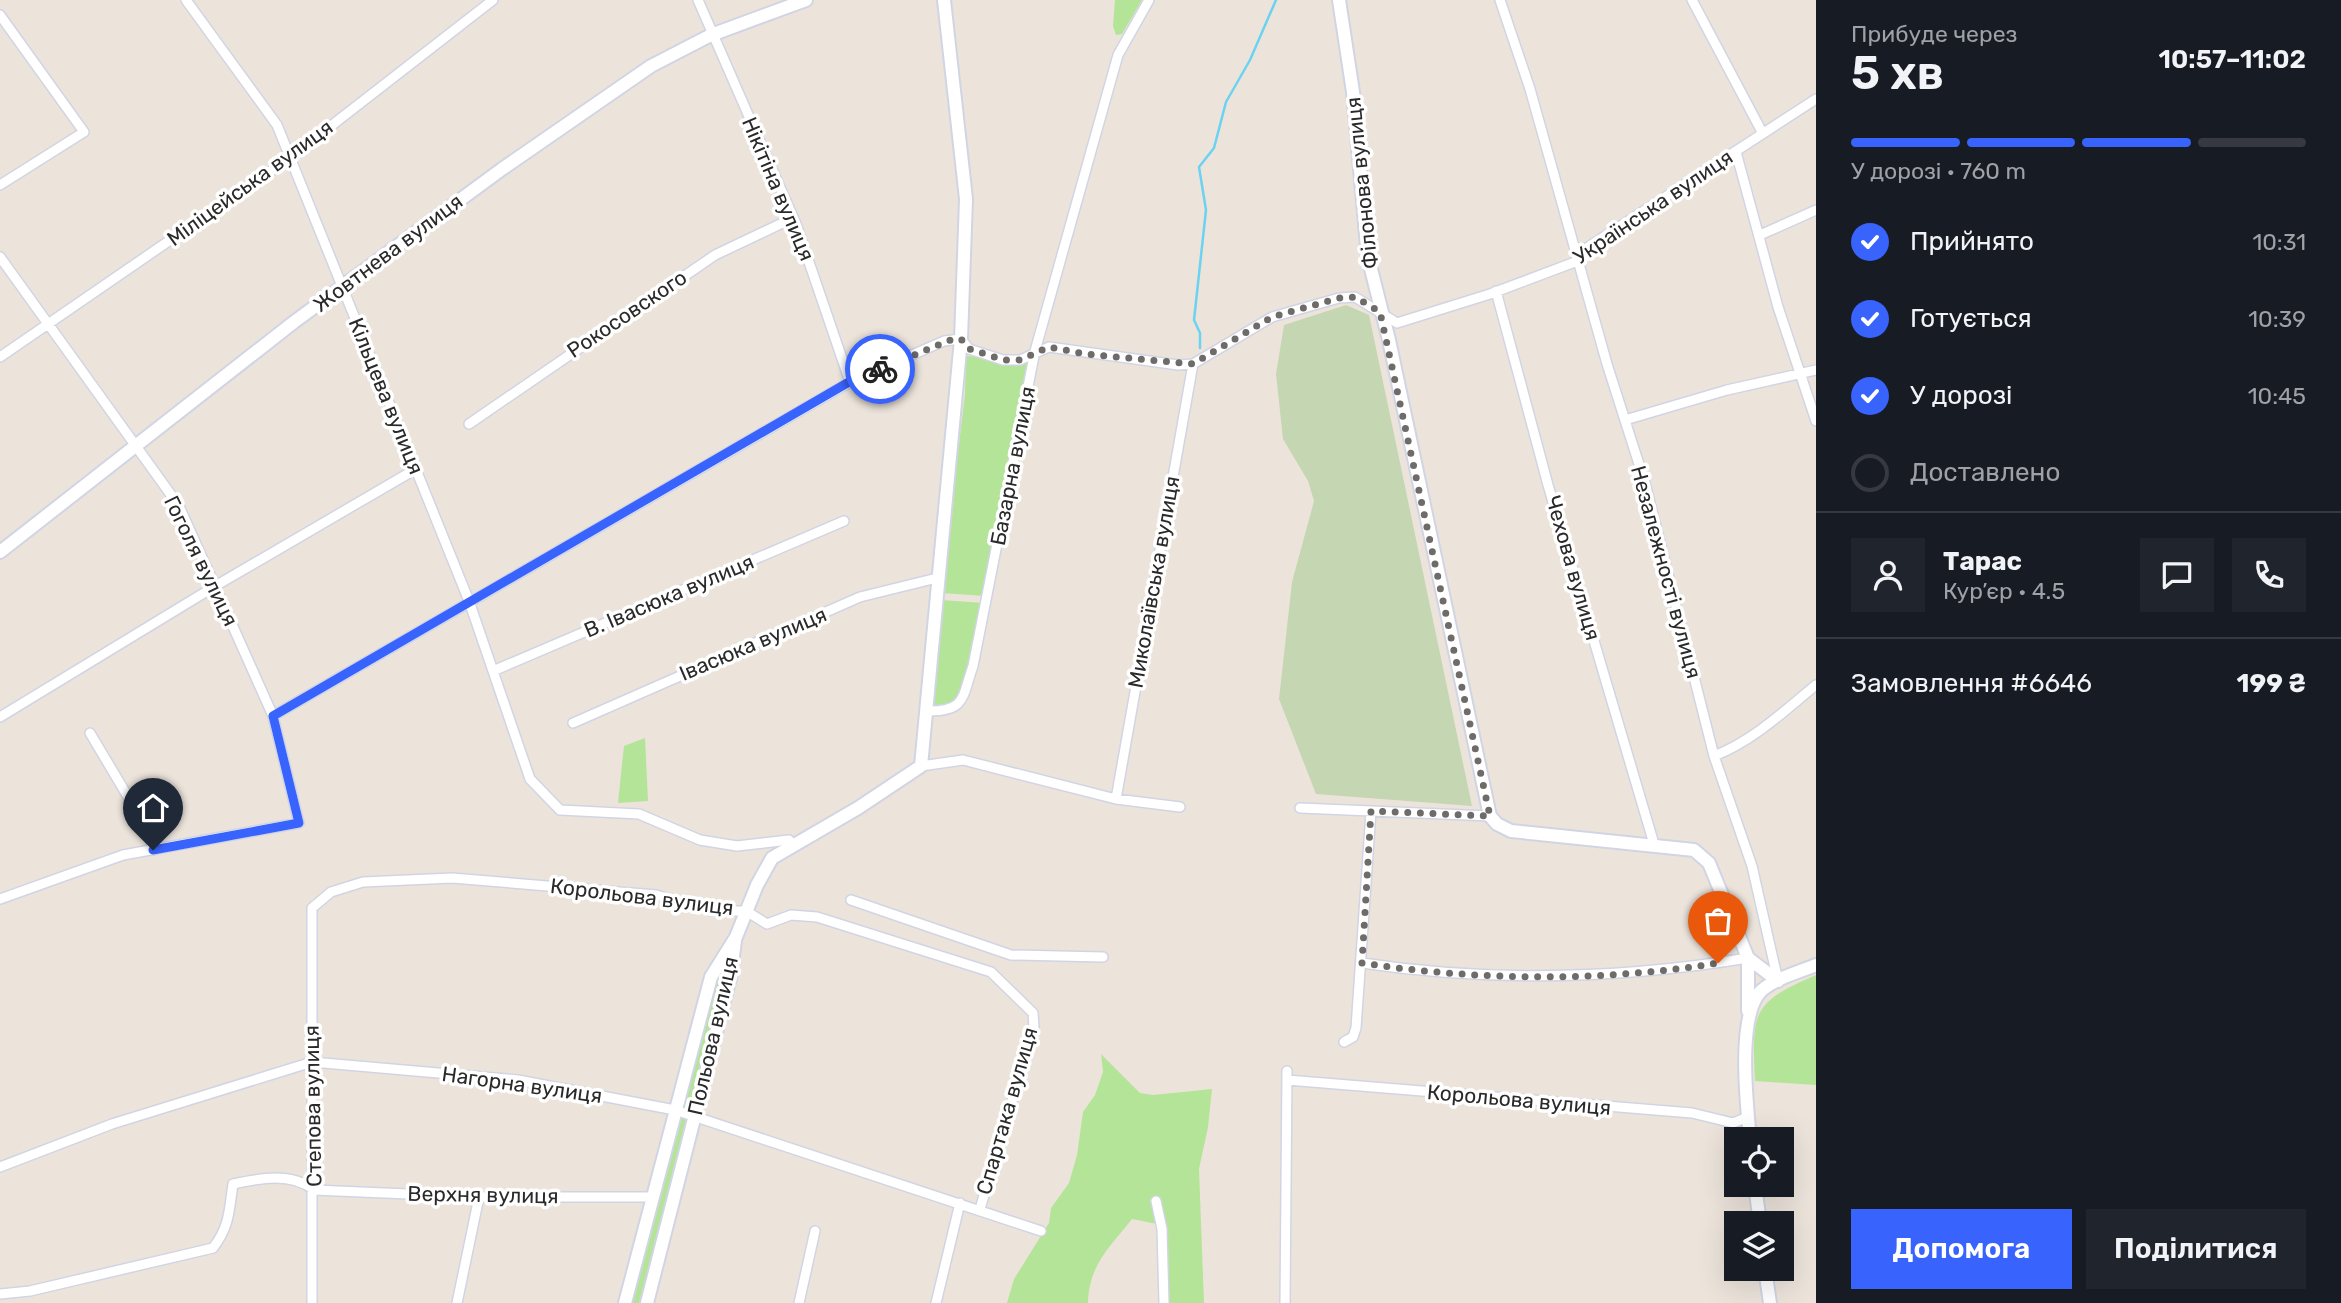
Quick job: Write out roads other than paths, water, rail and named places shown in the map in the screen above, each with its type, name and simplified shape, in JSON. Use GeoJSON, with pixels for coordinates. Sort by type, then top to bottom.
{"type":"FeatureCollection","features":[{"type":"Feature","properties":{"kind":"main road","name":"Жовтнева вулиця"},"geometry":{"type":"LineString","coordinates":[[0,552],[214,383],[502,169],[651,66],[711,35],[806,0]]}},
{"type":"Feature","properties":{"kind":"main road"},"geometry":{"type":"LineString","coordinates":[[736,937],[772,858],[858,808],[922,765],[929,711],[937,578],[961,339],[967,199],[944,0]]}},
{"type":"Feature","properties":{"kind":"main road","name":"Філонова вулиця"},"geometry":{"type":"LineString","coordinates":[[1339,0],[1353,92],[1367,257],[1490,816]]}},
{"type":"Feature","properties":{"kind":"main road"},"geometry":{"type":"LineString","coordinates":[[1490,816],[1504,829],[1511,831],[1695,850],[1709,863],[1748,958],[1749,1127]]}},
{"type":"Feature","properties":{"kind":"main road","name":"Польова вулиця"},"geometry":{"type":"LineString","coordinates":[[625,1303],[711,977],[736,937]]}},
{"type":"Feature","properties":{"kind":"main road","name":"Польова вулиця"},"geometry":{"type":"LineString","coordinates":[[647,1303],[730,978],[736,937]]}},
{"type":"Feature","properties":{"kind":"main road"},"geometry":{"type":"LineString","coordinates":[[1748,958],[1778,981]]}},
{"type":"Feature","properties":{"kind":"main road"},"geometry":{"type":"LineString","coordinates":[[1748,1016],[1756,996],[1778,981],[1816,965]]}},
{"type":"Feature","properties":{"kind":"main road"},"geometry":{"type":"LineString","coordinates":[[1767,1281],[1770,1303]]}},
{"type":"Feature","properties":{"kind":"street","name":"Кільцева вулиця"},"geometry":{"type":"LineString","coordinates":[[186,0],[277,125],[469,601],[529,775],[546,799],[559,810],[639,814],[700,840],[737,846],[789,840],[793,845]]}},
{"type":"Feature","properties":{"kind":"street","name":"Міліцейська вулиця"},"geometry":{"type":"LineString","coordinates":[[0,357],[291,157],[493,0]]}},
{"type":"Feature","properties":{"kind":"street","name":"Нікітіна вулиця"},"geometry":{"type":"LineString","coordinates":[[698,0],[793,218],[849,382]]}},
{"type":"Feature","properties":{"kind":"street","name":"Базарна вулиця"},"geometry":{"type":"LineString","coordinates":[[929,711],[951,711],[958,706],[973,666],[1035,351],[1118,55],[1149,0]]}},
{"type":"Feature","properties":{"kind":"street","name":"Незалежності вулиця"},"geometry":{"type":"LineString","coordinates":[[1500,0],[1645,483],[1714,756],[1752,866],[1778,981]]}},
{"type":"Feature","properties":{"kind":"street"},"geometry":{"type":"LineString","coordinates":[[1692,0],[1762,132]]}},
{"type":"Feature","properties":{"kind":"street"},"geometry":{"type":"LineString","coordinates":[[0,15],[84,132],[0,186]]}},
{"type":"Feature","properties":{"kind":"street","name":"Українська вулиця"},"geometry":{"type":"LineString","coordinates":[[1193,364],[1272,317],[1339,298],[1355,297],[1397,323],[1575,262],[1578,253],[1816,99]]}},
{"type":"Feature","properties":{"kind":"street"},"geometry":{"type":"LineString","coordinates":[[1735,152],[1778,307],[1816,421]]}},
{"type":"Feature","properties":{"kind":"street"},"geometry":{"type":"LineString","coordinates":[[1760,235],[1816,210]]}},
{"type":"Feature","properties":{"kind":"street","name":"Рокосовского"},"geometry":{"type":"LineString","coordinates":[[469,424],[715,255],[793,218]]}},
{"type":"Feature","properties":{"kind":"street","name":"Гоголя вулиця"},"geometry":{"type":"LineString","coordinates":[[0,257],[179,506],[217,585],[273,716],[299,823],[153,850]]}},
{"type":"Feature","properties":{"kind":"street","name":"Чехова вулиця"},"geometry":{"type":"LineString","coordinates":[[1496,291],[1548,485],[1654,844]]}},
{"type":"Feature","properties":{"kind":"street"},"geometry":{"type":"LineString","coordinates":[[273,716],[849,382],[944,341],[961,339],[970,349],[1003,360],[1020,360],[1049,347],[1085,354],[1193,364]]}},
{"type":"Feature","properties":{"kind":"street","name":"Миколаївська вулиця"},"geometry":{"type":"LineString","coordinates":[[1116,799],[1193,364]]}},
{"type":"Feature","properties":{"kind":"street"},"geometry":{"type":"LineString","coordinates":[[1625,420],[1727,390],[1816,370]]}},
{"type":"Feature","properties":{"kind":"street"},"geometry":{"type":"LineString","coordinates":[[0,717],[217,585],[416,469]]}},
{"type":"Feature","properties":{"kind":"street","name":"В. Івасюка вулиця"},"geometry":{"type":"LineString","coordinates":[[493,671],[844,521]]}},
{"type":"Feature","properties":{"kind":"street","name":"Івасюка вулиця"},"geometry":{"type":"LineString","coordinates":[[573,723],[860,597],[937,578]]}},
{"type":"Feature","properties":{"kind":"street"},"geometry":{"type":"LineString","coordinates":[[1714,756],[1734,748],[1765,727],[1816,685]]}},
{"type":"Feature","properties":{"kind":"street"},"geometry":{"type":"LineString","coordinates":[[0,899],[123,855],[153,850],[144,822],[90,733]]}},
{"type":"Feature","properties":{"kind":"street"},"geometry":{"type":"LineString","coordinates":[[922,765],[963,760],[1116,799],[1180,807]]}},
{"type":"Feature","properties":{"kind":"street"},"geometry":{"type":"LineString","coordinates":[[1300,808],[1490,816]]}},
{"type":"Feature","properties":{"kind":"street"},"geometry":{"type":"LineString","coordinates":[[1344,1042],[1353,1037],[1356,1028],[1371,811]]}},
{"type":"Feature","properties":{"kind":"street","name":"Корольова вулиця"},"geometry":{"type":"LineString","coordinates":[[312,908],[331,892],[363,883],[452,878],[656,895],[713,911],[746,911],[767,924],[791,915],[817,917],[991,972],[1033,1013]]}},
{"type":"Feature","properties":{"kind":"street"},"geometry":{"type":"LineString","coordinates":[[850,900],[1011,955],[1103,957]]}},
{"type":"Feature","properties":{"kind":"street","name":"Степова вулиця"},"geometry":{"type":"LineString","coordinates":[[312,908],[312,1303]]}},
{"type":"Feature","properties":{"kind":"street"},"geometry":{"type":"LineString","coordinates":[[1362,963],[1428,973],[1505,976],[1688,968],[1748,958]]}},
{"type":"Feature","properties":{"kind":"street","name":"Спартака вулиця"},"geometry":{"type":"LineString","coordinates":[[980,1209],[1034,1027],[1033,1013]]}},
{"type":"Feature","properties":{"kind":"street","name":"Нагорна вулиця"},"geometry":{"type":"LineString","coordinates":[[0,1167],[112,1125],[312,1062],[518,1080],[676,1110],[1041,1231]]}},
{"type":"Feature","properties":{"kind":"street","name":"Корольова вулиця"},"geometry":{"type":"LineString","coordinates":[[1285,1303],[1287,1076],[1692,1113],[1733,1123],[1748,1117]]}},
{"type":"Feature","properties":{"kind":"street","name":"Верхня вулиця"},"geometry":{"type":"LineString","coordinates":[[0,1294],[30,1291],[213,1248],[224,1233],[230,1217],[233,1184],[284,1178],[301,1180],[314,1190],[480,1196],[653,1197]]}},
{"type":"Feature","properties":{"kind":"street"},"geometry":{"type":"LineString","coordinates":[[457,1303],[480,1196]]}},
{"type":"Feature","properties":{"kind":"street"},"geometry":{"type":"LineString","coordinates":[[1156,1201],[1162,1229],[1164,1303]]}},
{"type":"Feature","properties":{"kind":"street","name":"Спартака вулиця"},"geometry":{"type":"LineString","coordinates":[[936,1303],[960,1203]]}},
{"type":"Feature","properties":{"kind":"street"},"geometry":{"type":"LineString","coordinates":[[799,1303],[815,1231]]}},
{"type":"Feature","properties":{"kind":"waterway"},"geometry":{"type":"LineString","coordinates":[[1200,348],[1200,333],[1194,320],[1206,210],[1199,167],[1214,148],[1226,102],[1250,60],[1276,0]]}}]}
